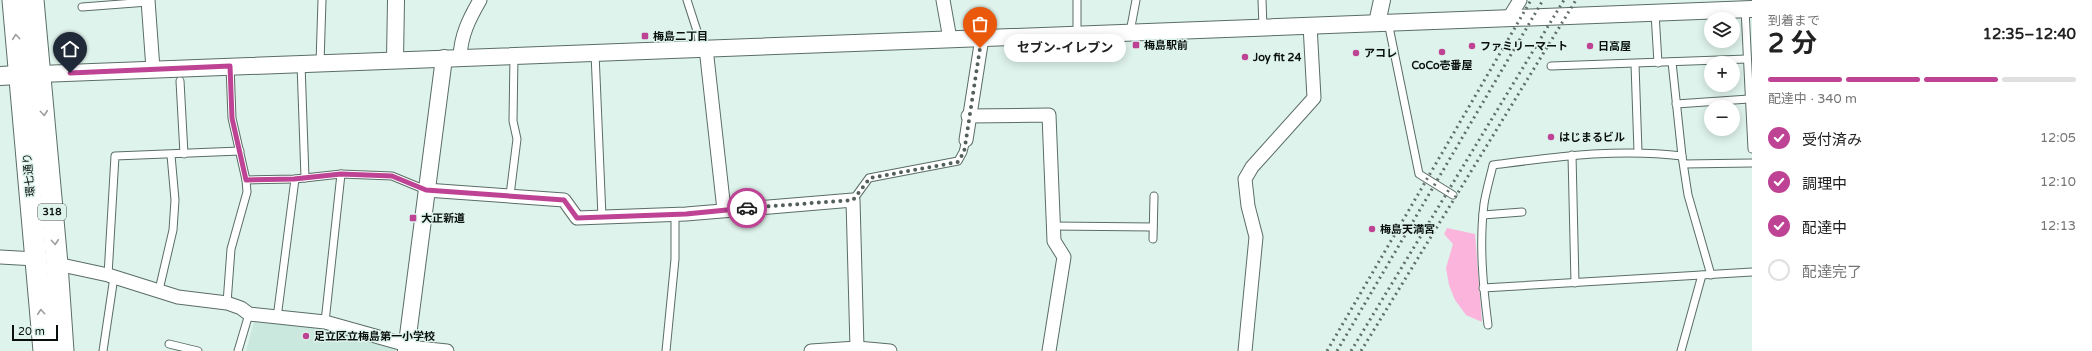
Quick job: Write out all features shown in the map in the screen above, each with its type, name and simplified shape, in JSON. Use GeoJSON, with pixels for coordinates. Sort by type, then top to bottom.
{"type":"FeatureCollection","features":[{"type":"Feature","properties":{"kind":"main road","name":"環七通り"},"geometry":{"type":"LineString","coordinates":[[13,0],[10,75],[36,259],[44,351]]}},
{"type":"Feature","properties":{"kind":"main road","name":"環七通り"},"geometry":{"type":"LineString","coordinates":[[33,0],[57,264],[63,351]]}},
{"type":"Feature","properties":{"kind":"main road"},"geometry":{"type":"LineString","coordinates":[[10,75],[40,74]]}},
{"type":"Feature","properties":{"kind":"street"},"geometry":{"type":"LineString","coordinates":[[395,60],[396,0]]}},
{"type":"Feature","properties":{"kind":"street"},"geometry":{"type":"LineString","coordinates":[[460,57],[461,43],[469,19],[480,0]]}},
{"type":"Feature","properties":{"kind":"street"},"geometry":{"type":"LineString","coordinates":[[943,0],[950,39]]}},
{"type":"Feature","properties":{"kind":"street"},"geometry":{"type":"LineString","coordinates":[[1382,0],[1382,22]]}},
{"type":"Feature","properties":{"kind":"street"},"geometry":{"type":"LineString","coordinates":[[1509,18],[1520,0]]}},
{"type":"Feature","properties":{"kind":"street"},"geometry":{"type":"LineString","coordinates":[[148,1],[153,69]]}},
{"type":"Feature","properties":{"kind":"street"},"geometry":{"type":"LineString","coordinates":[[40,74],[1748,9]]}},
{"type":"Feature","properties":{"kind":"street"},"geometry":{"type":"LineString","coordinates":[[1245,351],[1256,237],[1248,206],[1245,179],[1252,167],[1314,98],[1310,25]]}},
{"type":"Feature","properties":{"kind":"street"},"geometry":{"type":"LineString","coordinates":[[966,140],[968,116],[982,38]]}},
{"type":"Feature","properties":{"kind":"street"},"geometry":{"type":"LineString","coordinates":[[703,48],[724,210]]}},
{"type":"Feature","properties":{"kind":"street"},"geometry":{"type":"LineString","coordinates":[[406,348],[444,58]]}},
{"type":"Feature","properties":{"kind":"street"},"geometry":{"type":"LineString","coordinates":[[968,116],[1049,114],[1054,241],[1064,257],[1049,351]]}},
{"type":"Feature","properties":{"kind":"street"},"geometry":{"type":"LineString","coordinates":[[426,190],[564,200],[577,218],[675,214],[853,200],[857,348]]}},
{"type":"Feature","properties":{"kind":"street"},"geometry":{"type":"LineString","coordinates":[[0,257],[36,259]]}},
{"type":"Feature","properties":{"kind":"street"},"geometry":{"type":"LineString","coordinates":[[57,264],[111,276],[178,297],[227,303],[241,308],[249,314],[325,322],[406,348],[447,351]]}},
{"type":"Feature","properties":{"kind":"street"},"geometry":{"type":"LineString","coordinates":[[812,351],[857,348],[890,351]]}},
{"type":"Feature","properties":{"kind":"lane"},"geometry":{"type":"LineString","coordinates":[[320,63],[322,0]]}},
{"type":"Feature","properties":{"kind":"lane"},"geometry":{"type":"LineString","coordinates":[[688,0],[703,48]]}},
{"type":"Feature","properties":{"kind":"lane"},"geometry":{"type":"LineString","coordinates":[[1076,0],[1078,34]]}},
{"type":"Feature","properties":{"kind":"lane"},"geometry":{"type":"LineString","coordinates":[[1130,32],[1136,0]]}},
{"type":"Feature","properties":{"kind":"lane"},"geometry":{"type":"LineString","coordinates":[[1262,0],[1263,27]]}},
{"type":"Feature","properties":{"kind":"lane"},"geometry":{"type":"LineString","coordinates":[[82,7],[148,1]]}},
{"type":"Feature","properties":{"kind":"lane"},"geometry":{"type":"LineString","coordinates":[[1748,9],[1747,59],[1752,149]]}},
{"type":"Feature","properties":{"kind":"lane"},"geometry":{"type":"LineString","coordinates":[[1655,13],[1658,63]]}},
{"type":"Feature","properties":{"kind":"lane"},"geometry":{"type":"LineString","coordinates":[[1382,22],[1419,174],[1453,195]]}},
{"type":"Feature","properties":{"kind":"lane"},"geometry":{"type":"LineString","coordinates":[[595,52],[602,217]]}},
{"type":"Feature","properties":{"kind":"lane"},"geometry":{"type":"LineString","coordinates":[[510,195],[517,139],[513,120],[514,55]]}},
{"type":"Feature","properties":{"kind":"lane"},"geometry":{"type":"LineString","coordinates":[[1551,66],[1747,59]]}},
{"type":"Feature","properties":{"kind":"lane"},"geometry":{"type":"LineString","coordinates":[[1672,62],[1682,156],[1688,196],[1711,275]]}},
{"type":"Feature","properties":{"kind":"lane"},"geometry":{"type":"LineString","coordinates":[[301,64],[305,178]]}},
{"type":"Feature","properties":{"kind":"lane"},"geometry":{"type":"LineString","coordinates":[[1635,64],[1638,152]]}},
{"type":"Feature","properties":{"kind":"lane"},"geometry":{"type":"LineString","coordinates":[[227,303],[231,249],[246,192],[246,180],[232,118],[230,66]]}},
{"type":"Feature","properties":{"kind":"lane"},"geometry":{"type":"LineString","coordinates":[[180,81],[184,154]]}},
{"type":"Feature","properties":{"kind":"lane"},"geometry":{"type":"LineString","coordinates":[[1676,104],[1749,99]]}},
{"type":"Feature","properties":{"kind":"lane"},"geometry":{"type":"LineString","coordinates":[[853,200],[870,178],[958,162],[964,152],[966,140]]}},
{"type":"Feature","properties":{"kind":"lane"},"geometry":{"type":"LineString","coordinates":[[103,351],[111,276],[115,156],[171,155],[240,151]]}},
{"type":"Feature","properties":{"kind":"lane"},"geometry":{"type":"LineString","coordinates":[[1488,325],[1483,288],[1482,230],[1483,215],[1493,165],[1572,156],[1638,152],[1682,156]]}},
{"type":"Feature","properties":{"kind":"lane"},"geometry":{"type":"LineString","coordinates":[[159,290],[173,222],[175,200],[171,155]]}},
{"type":"Feature","properties":{"kind":"lane"},"geometry":{"type":"LineString","coordinates":[[1572,156],[1575,284]]}},
{"type":"Feature","properties":{"kind":"lane"},"geometry":{"type":"LineString","coordinates":[[1684,164],[1752,163]]}},
{"type":"Feature","properties":{"kind":"lane"},"geometry":{"type":"LineString","coordinates":[[246,180],[294,179],[341,174],[392,176],[426,190]]}},
{"type":"Feature","properties":{"kind":"lane"},"geometry":{"type":"LineString","coordinates":[[325,322],[341,174]]}},
{"type":"Feature","properties":{"kind":"lane"},"geometry":{"type":"LineString","coordinates":[[277,318],[294,179]]}},
{"type":"Feature","properties":{"kind":"lane"},"geometry":{"type":"LineString","coordinates":[[1153,239],[1154,196]]}},
{"type":"Feature","properties":{"kind":"lane"},"geometry":{"type":"LineString","coordinates":[[1483,215],[1522,212]]}},
{"type":"Feature","properties":{"kind":"lane"},"geometry":{"type":"LineString","coordinates":[[666,351],[675,259],[675,214]]}},
{"type":"Feature","properties":{"kind":"lane"},"geometry":{"type":"LineString","coordinates":[[1054,226],[1153,227]]}},
{"type":"Feature","properties":{"kind":"lane"},"geometry":{"type":"LineString","coordinates":[[1483,288],[1575,284],[1752,272]]}},
{"type":"Feature","properties":{"kind":"lane"},"geometry":{"type":"LineString","coordinates":[[1681,351],[1702,275]]}},
{"type":"Feature","properties":{"kind":"lane"},"geometry":{"type":"LineString","coordinates":[[238,351],[249,314]]}},
{"type":"Feature","properties":{"kind":"lane"},"geometry":{"type":"LineString","coordinates":[[169,344],[198,351]]}},
{"type":"Feature","properties":{"kind":"shaded area"},"geometry":{"type":"Polygon","coordinates":[[[1447,228],[1475,234],[1482,322],[1466,315],[1455,300],[1449,285],[1446,268],[1453,244],[1444,234],[1447,228]]]}},
{"type":"Feature","properties":{"kind":"shaded area","name":"足立区立梅島第一小学校"},"geometry":{"type":"Polygon","coordinates":[[[260,319],[331,327],[392,344],[396,351],[246,351],[254,322],[260,319]]]}},
{"type":"Feature","properties":{"kind":"railway"},"geometry":{"type":"LineString","coordinates":[[1327,351],[1531,0]]}},
{"type":"Feature","properties":{"kind":"railway"},"geometry":{"type":"LineString","coordinates":[[1337,351],[1543,0]]}},
{"type":"Feature","properties":{"kind":"railway"},"geometry":{"type":"LineString","coordinates":[[1351,351],[1564,0]]}},
{"type":"Feature","properties":{"kind":"railway"},"geometry":{"type":"LineString","coordinates":[[1361,351],[1576,0]]}},
{"type":"Feature","properties":{"kind":"way so far"},"geometry":{"type":"LineString","coordinates":[[747,208],[853,200],[870,178],[958,162],[964,152],[968,116],[980,48]]}},
{"type":"Feature","properties":{"kind":"place","name":"梅島二丁目"},"geometry":{"type":"Point","coordinates":[645,36]}},
{"type":"Feature","properties":{"kind":"place","name":"梅島駅前"},"geometry":{"type":"Point","coordinates":[1136,45]}},
{"type":"Feature","properties":{"kind":"place","name":"ファミリーマート"},"geometry":{"type":"Point","coordinates":[1472,46]}},
{"type":"Feature","properties":{"kind":"place","name":"日高屋"},"geometry":{"type":"Point","coordinates":[1590,46]}},
{"type":"Feature","properties":{"kind":"place","name":"セブン-イレブン"},"geometry":{"type":"Point","coordinates":[980,48]}},
{"type":"Feature","properties":{"kind":"place","name":"CoCo壱番屋"},"geometry":{"type":"Point","coordinates":[1442,52]}},
{"type":"Feature","properties":{"kind":"place","name":"アコレ"},"geometry":{"type":"Point","coordinates":[1356,53]}},
{"type":"Feature","properties":{"kind":"place","name":"Joy fit 24"},"geometry":{"type":"Point","coordinates":[1245,57]}},
{"type":"Feature","properties":{"kind":"place","name":"はじまるビル"},"geometry":{"type":"Point","coordinates":[1551,137]}},
{"type":"Feature","properties":{"kind":"place","name":"大正新道"},"geometry":{"type":"Point","coordinates":[413,218]}},
{"type":"Feature","properties":{"kind":"place","name":"梅島天満宮"},"geometry":{"type":"Point","coordinates":[1372,229]}},
{"type":"Feature","properties":{"kind":"place","name":"足立区立梅島第一小学校"},"geometry":{"type":"Point","coordinates":[306,336]}},
{"type":"Feature","properties":{"kind":"route"},"geometry":{"type":"LineString","coordinates":[[70,73],[230,66],[232,118],[246,180],[294,179],[341,174],[392,176],[426,190],[564,200],[577,218],[686,214],[747,208]]}}]}
